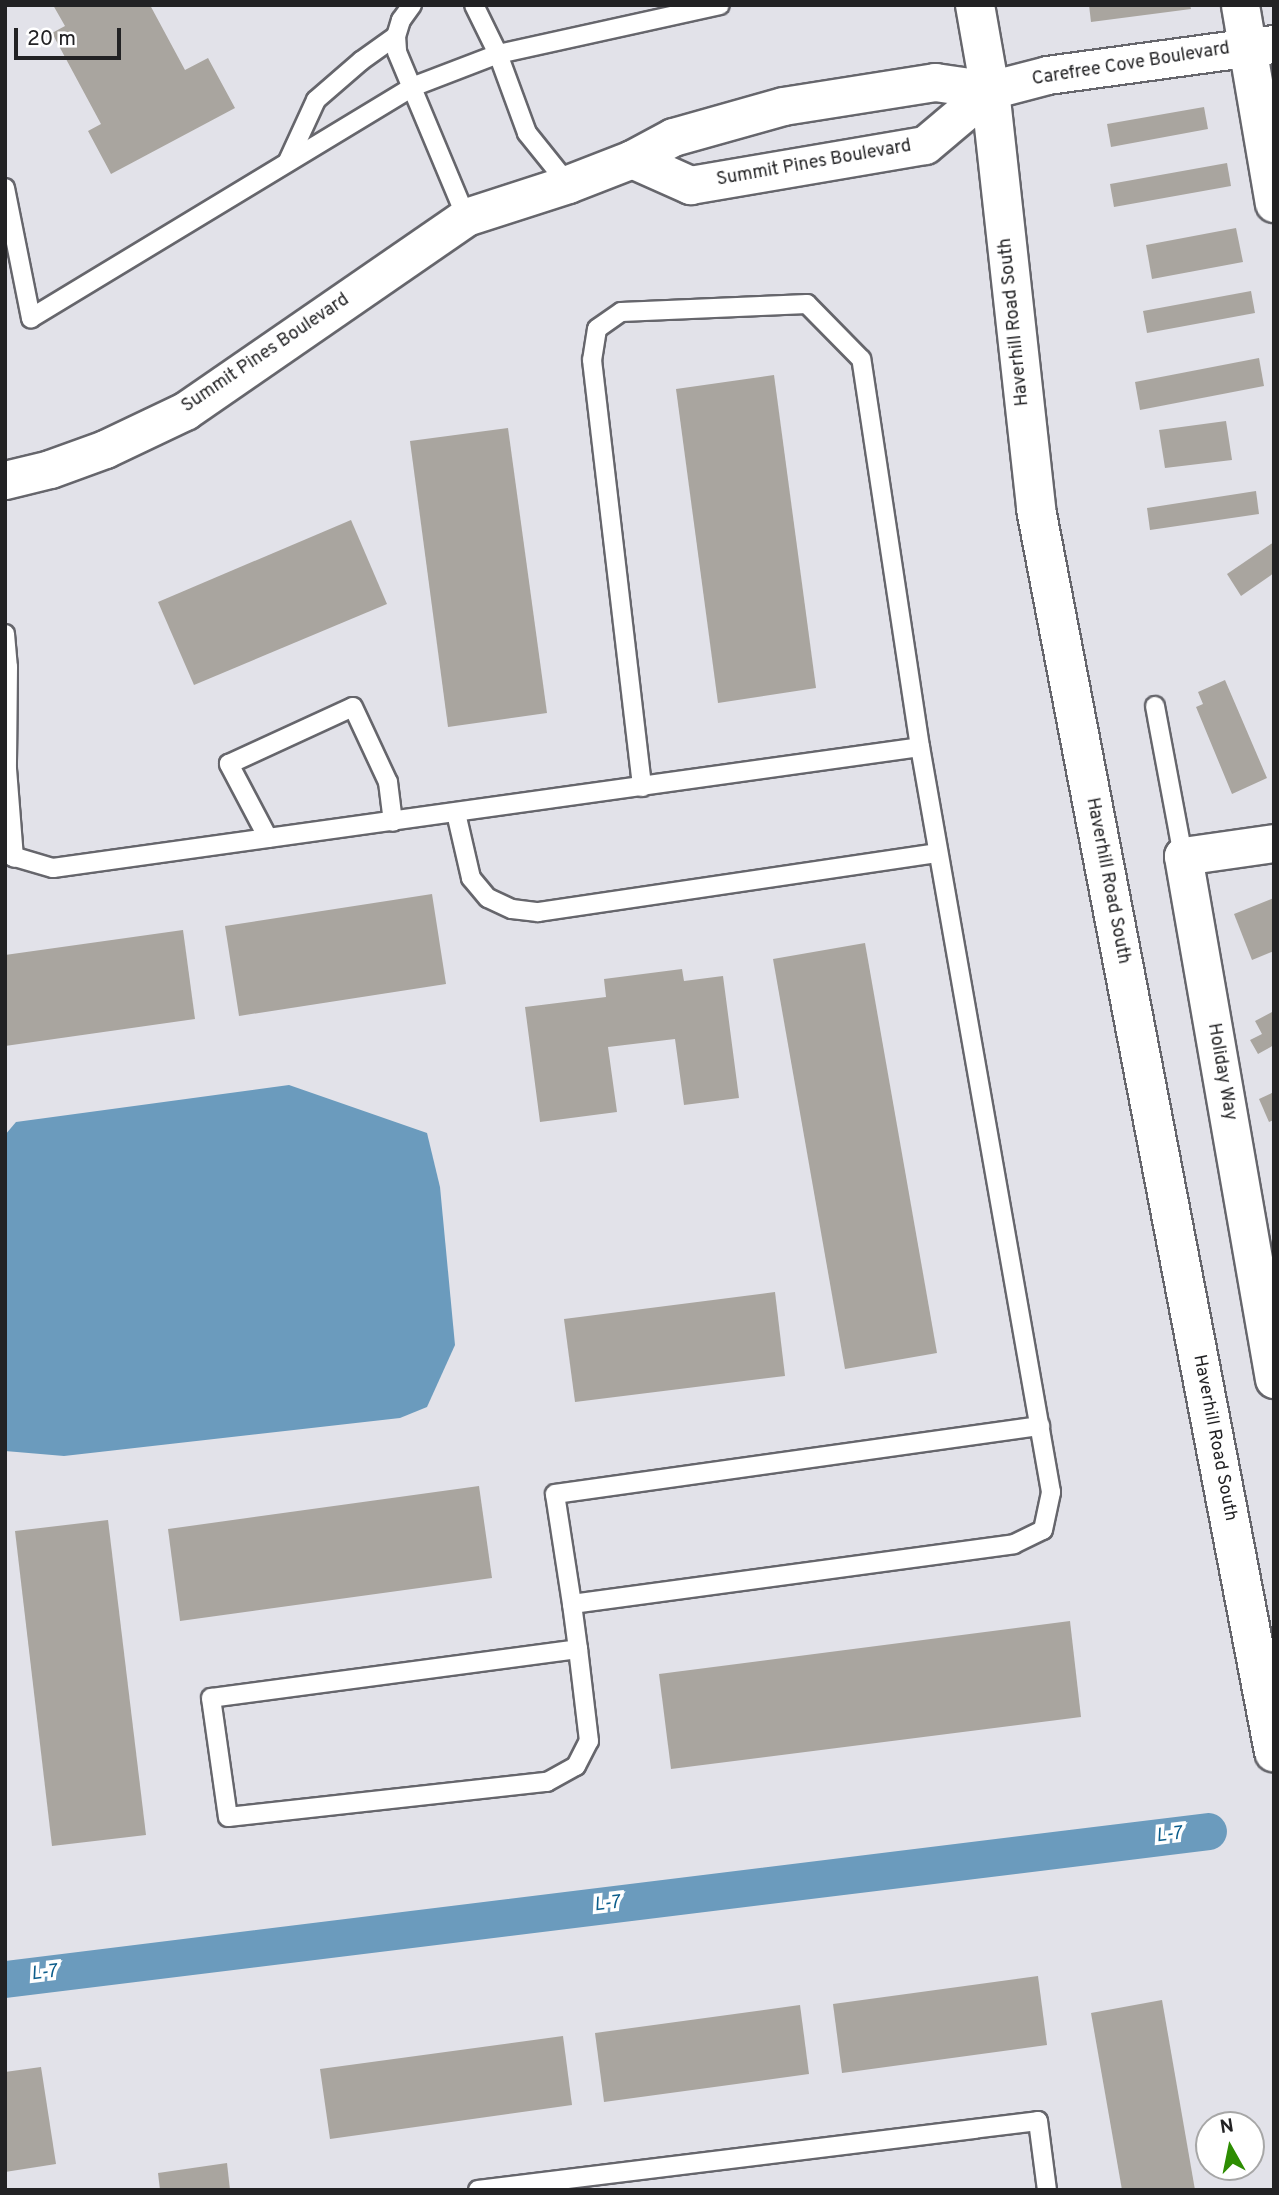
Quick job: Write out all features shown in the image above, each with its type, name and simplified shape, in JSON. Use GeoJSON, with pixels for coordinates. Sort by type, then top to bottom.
{"type":"FeatureCollection","features":[{"type":"Feature","properties":{"kind":"street","name":"Haverhill Road South"},"geometry":{"type":"LineString","coordinates":[[975,5],[990,90],[1036,509],[1274,1752]]}},
{"type":"Feature","properties":{"kind":"street"},"geometry":{"type":"LineString","coordinates":[[1240,5],[1260,45],[1274,203]]}},
{"type":"Feature","properties":{"kind":"street","name":"Carefree Cove Boulevard"},"geometry":{"type":"LineString","coordinates":[[990,90],[1047,75],[1260,45]]}},
{"type":"Feature","properties":{"kind":"street","name":"Summit Pines Boulevard"},"geometry":{"type":"LineString","coordinates":[[5,480],[50,469],[105,449],[185,411],[466,217],[568,184],[632,159],[673,137],[783,106],[935,82],[990,90]]}},
{"type":"Feature","properties":{"kind":"street","name":"Summit Pines Boulevard"},"geometry":{"type":"LineString","coordinates":[[632,159],[690,185],[925,145],[990,90]]}},
{"type":"Feature","properties":{"kind":"street"},"geometry":{"type":"LineString","coordinates":[[1184,856],[1274,843]]}},
{"type":"Feature","properties":{"kind":"street","name":"Holiday Way"},"geometry":{"type":"LineString","coordinates":[[1184,856],[1274,1378]]}},
{"type":"Feature","properties":{"kind":"lane"},"geometry":{"type":"LineString","coordinates":[[412,5],[401,20],[396,36],[397,52],[466,217]]}},
{"type":"Feature","properties":{"kind":"lane"},"geometry":{"type":"LineString","coordinates":[[474,5],[498,54],[527,133],[568,184]]}},
{"type":"Feature","properties":{"kind":"lane"},"geometry":{"type":"LineString","coordinates":[[5,188],[31,318],[412,87],[498,54],[720,5]]}},
{"type":"Feature","properties":{"kind":"lane"},"geometry":{"type":"LineString","coordinates":[[288,160],[316,100],[361,61],[396,36]]}},
{"type":"Feature","properties":{"kind":"lane"},"geometry":{"type":"LineString","coordinates":[[572,1604],[1014,1544],[1043,1530],[1051,1492],[920,747],[861,359],[807,304],[621,312],[597,329],[592,360],[642,787]]}},
{"type":"Feature","properties":{"kind":"lane"},"geometry":{"type":"LineString","coordinates":[[5,634],[8,667],[10,856],[52,868],[920,747]]}},
{"type":"Feature","properties":{"kind":"lane"},"geometry":{"type":"LineString","coordinates":[[1155,706],[1184,856]]}},
{"type":"Feature","properties":{"kind":"lane"},"geometry":{"type":"LineString","coordinates":[[268,838],[229,764],[353,707],[388,782],[393,822]]}},
{"type":"Feature","properties":{"kind":"lane"},"geometry":{"type":"LineString","coordinates":[[456,813],[471,878],[488,898],[512,909],[538,912],[938,853]]}},
{"type":"Feature","properties":{"kind":"lane"},"geometry":{"type":"LineString","coordinates":[[578,1648],[211,1698],[228,1817],[547,1783],[576,1766],[590,1741],[578,1648],[572,1604],[555,1494],[1040,1426]]}},
{"type":"Feature","properties":{"kind":"lane"},"geometry":{"type":"LineString","coordinates":[[478,2190],[1038,2121],[1046,2190]]}},
{"type":"Feature","properties":{"kind":"water"},"geometry":{"type":"Polygon","coordinates":[[[289,1085],[427,1133],[440,1187],[455,1345],[427,1407],[400,1418],[64,1456],[5,1451],[5,1135],[16,1122],[289,1085]]]}},
{"type":"Feature","properties":{"kind":"building"},"geometry":{"type":"Polygon","coordinates":[[[53,5],[150,5],[185,70],[208,58],[235,108],[111,174],[88,131],[101,124],[52,33],[65,26],[53,5]]]}},
{"type":"Feature","properties":{"kind":"building"},"geometry":{"type":"Polygon","coordinates":[[[1089,5],[1190,5],[1191,9],[1091,22],[1089,5]]]}},
{"type":"Feature","properties":{"kind":"building"},"geometry":{"type":"Polygon","coordinates":[[[1204,107],[1208,129],[1111,147],[1107,124],[1204,107]]]}},
{"type":"Feature","properties":{"kind":"building"},"geometry":{"type":"Polygon","coordinates":[[[1227,163],[1231,186],[1114,207],[1110,184],[1227,163]]]}},
{"type":"Feature","properties":{"kind":"building"},"geometry":{"type":"Polygon","coordinates":[[[1236,228],[1243,262],[1152,279],[1146,245],[1236,228]]]}},
{"type":"Feature","properties":{"kind":"building"},"geometry":{"type":"Polygon","coordinates":[[[1251,291],[1255,313],[1147,333],[1143,311],[1251,291]]]}},
{"type":"Feature","properties":{"kind":"building"},"geometry":{"type":"Polygon","coordinates":[[[1259,358],[1264,386],[1140,410],[1135,382],[1259,358]]]}},
{"type":"Feature","properties":{"kind":"building"},"geometry":{"type":"Polygon","coordinates":[[[774,375],[816,688],[718,703],[676,389],[774,375]]]}},
{"type":"Feature","properties":{"kind":"building"},"geometry":{"type":"Polygon","coordinates":[[[1226,421],[1232,460],[1165,468],[1159,430],[1226,421]]]}},
{"type":"Feature","properties":{"kind":"building"},"geometry":{"type":"Polygon","coordinates":[[[508,428],[547,713],[448,727],[410,441],[508,428]]]}},
{"type":"Feature","properties":{"kind":"building"},"geometry":{"type":"Polygon","coordinates":[[[1256,491],[1259,514],[1150,530],[1147,508],[1256,491]]]}},
{"type":"Feature","properties":{"kind":"building"},"geometry":{"type":"Polygon","coordinates":[[[351,520],[387,604],[194,685],[158,602],[351,520]]]}},
{"type":"Feature","properties":{"kind":"building"},"geometry":{"type":"Polygon","coordinates":[[[1274,542],[1274,573],[1241,596],[1227,574],[1274,542]]]}},
{"type":"Feature","properties":{"kind":"building"},"geometry":{"type":"Polygon","coordinates":[[[1225,680],[1267,778],[1232,794],[1196,707],[1203,704],[1198,692],[1225,680]]]}},
{"type":"Feature","properties":{"kind":"building"},"geometry":{"type":"Polygon","coordinates":[[[432,894],[446,984],[239,1016],[225,926],[432,894]]]}},
{"type":"Feature","properties":{"kind":"building"},"geometry":{"type":"Polygon","coordinates":[[[1274,898],[1274,951],[1252,960],[1234,914],[1274,898]]]}},
{"type":"Feature","properties":{"kind":"building"},"geometry":{"type":"Polygon","coordinates":[[[183,930],[195,1019],[5,1046],[5,955],[183,930]]]}},
{"type":"Feature","properties":{"kind":"building"},"geometry":{"type":"Polygon","coordinates":[[[865,943],[937,1353],[845,1369],[773,959],[865,943]]]}},
{"type":"Feature","properties":{"kind":"building"},"geometry":{"type":"Polygon","coordinates":[[[682,969],[684,981],[723,976],[739,1098],[684,1105],[675,1039],[608,1047],[617,1112],[540,1122],[525,1007],[606,997],[604,979],[682,969]]]}},
{"type":"Feature","properties":{"kind":"building"},"geometry":{"type":"Polygon","coordinates":[[[1274,1011],[1274,1045],[1258,1054],[1250,1040],[1262,1034],[1255,1021],[1274,1011]]]}},
{"type":"Feature","properties":{"kind":"building"},"geometry":{"type":"Polygon","coordinates":[[[1274,1092],[1274,1120],[1269,1122],[1259,1099],[1274,1092]]]}},
{"type":"Feature","properties":{"kind":"building"},"geometry":{"type":"Polygon","coordinates":[[[775,1292],[785,1376],[575,1402],[564,1319],[775,1292]]]}},
{"type":"Feature","properties":{"kind":"building"},"geometry":{"type":"Polygon","coordinates":[[[479,1486],[492,1578],[180,1621],[168,1529],[479,1486]]]}},
{"type":"Feature","properties":{"kind":"building"},"geometry":{"type":"Polygon","coordinates":[[[108,1520],[146,1835],[52,1846],[15,1531],[108,1520]]]}},
{"type":"Feature","properties":{"kind":"building"},"geometry":{"type":"Polygon","coordinates":[[[1070,1621],[1081,1717],[671,1769],[659,1674],[1070,1621]]]}},
{"type":"Feature","properties":{"kind":"building"},"geometry":{"type":"Polygon","coordinates":[[[1038,1976],[1047,2045],[842,2073],[833,2004],[1038,1976]]]}},
{"type":"Feature","properties":{"kind":"building"},"geometry":{"type":"Polygon","coordinates":[[[1162,2000],[1195,2190],[1122,2190],[1091,2013],[1162,2000]]]}},
{"type":"Feature","properties":{"kind":"building"},"geometry":{"type":"Polygon","coordinates":[[[800,2005],[809,2074],[604,2102],[595,2033],[800,2005]]]}},
{"type":"Feature","properties":{"kind":"building"},"geometry":{"type":"Polygon","coordinates":[[[563,2036],[572,2105],[330,2139],[320,2069],[563,2036]]]}},
{"type":"Feature","properties":{"kind":"building"},"geometry":{"type":"Polygon","coordinates":[[[41,2067],[56,2164],[5,2172],[5,2072],[41,2067]]]}},
{"type":"Feature","properties":{"kind":"building"},"geometry":{"type":"Polygon","coordinates":[[[227,2163],[230,2190],[160,2190],[158,2173],[227,2163]]]}},
{"type":"Feature","properties":{"kind":"waterway","name":"L-7"},"geometry":{"type":"LineString","coordinates":[[5,1979],[1208,1831]]}}]}
